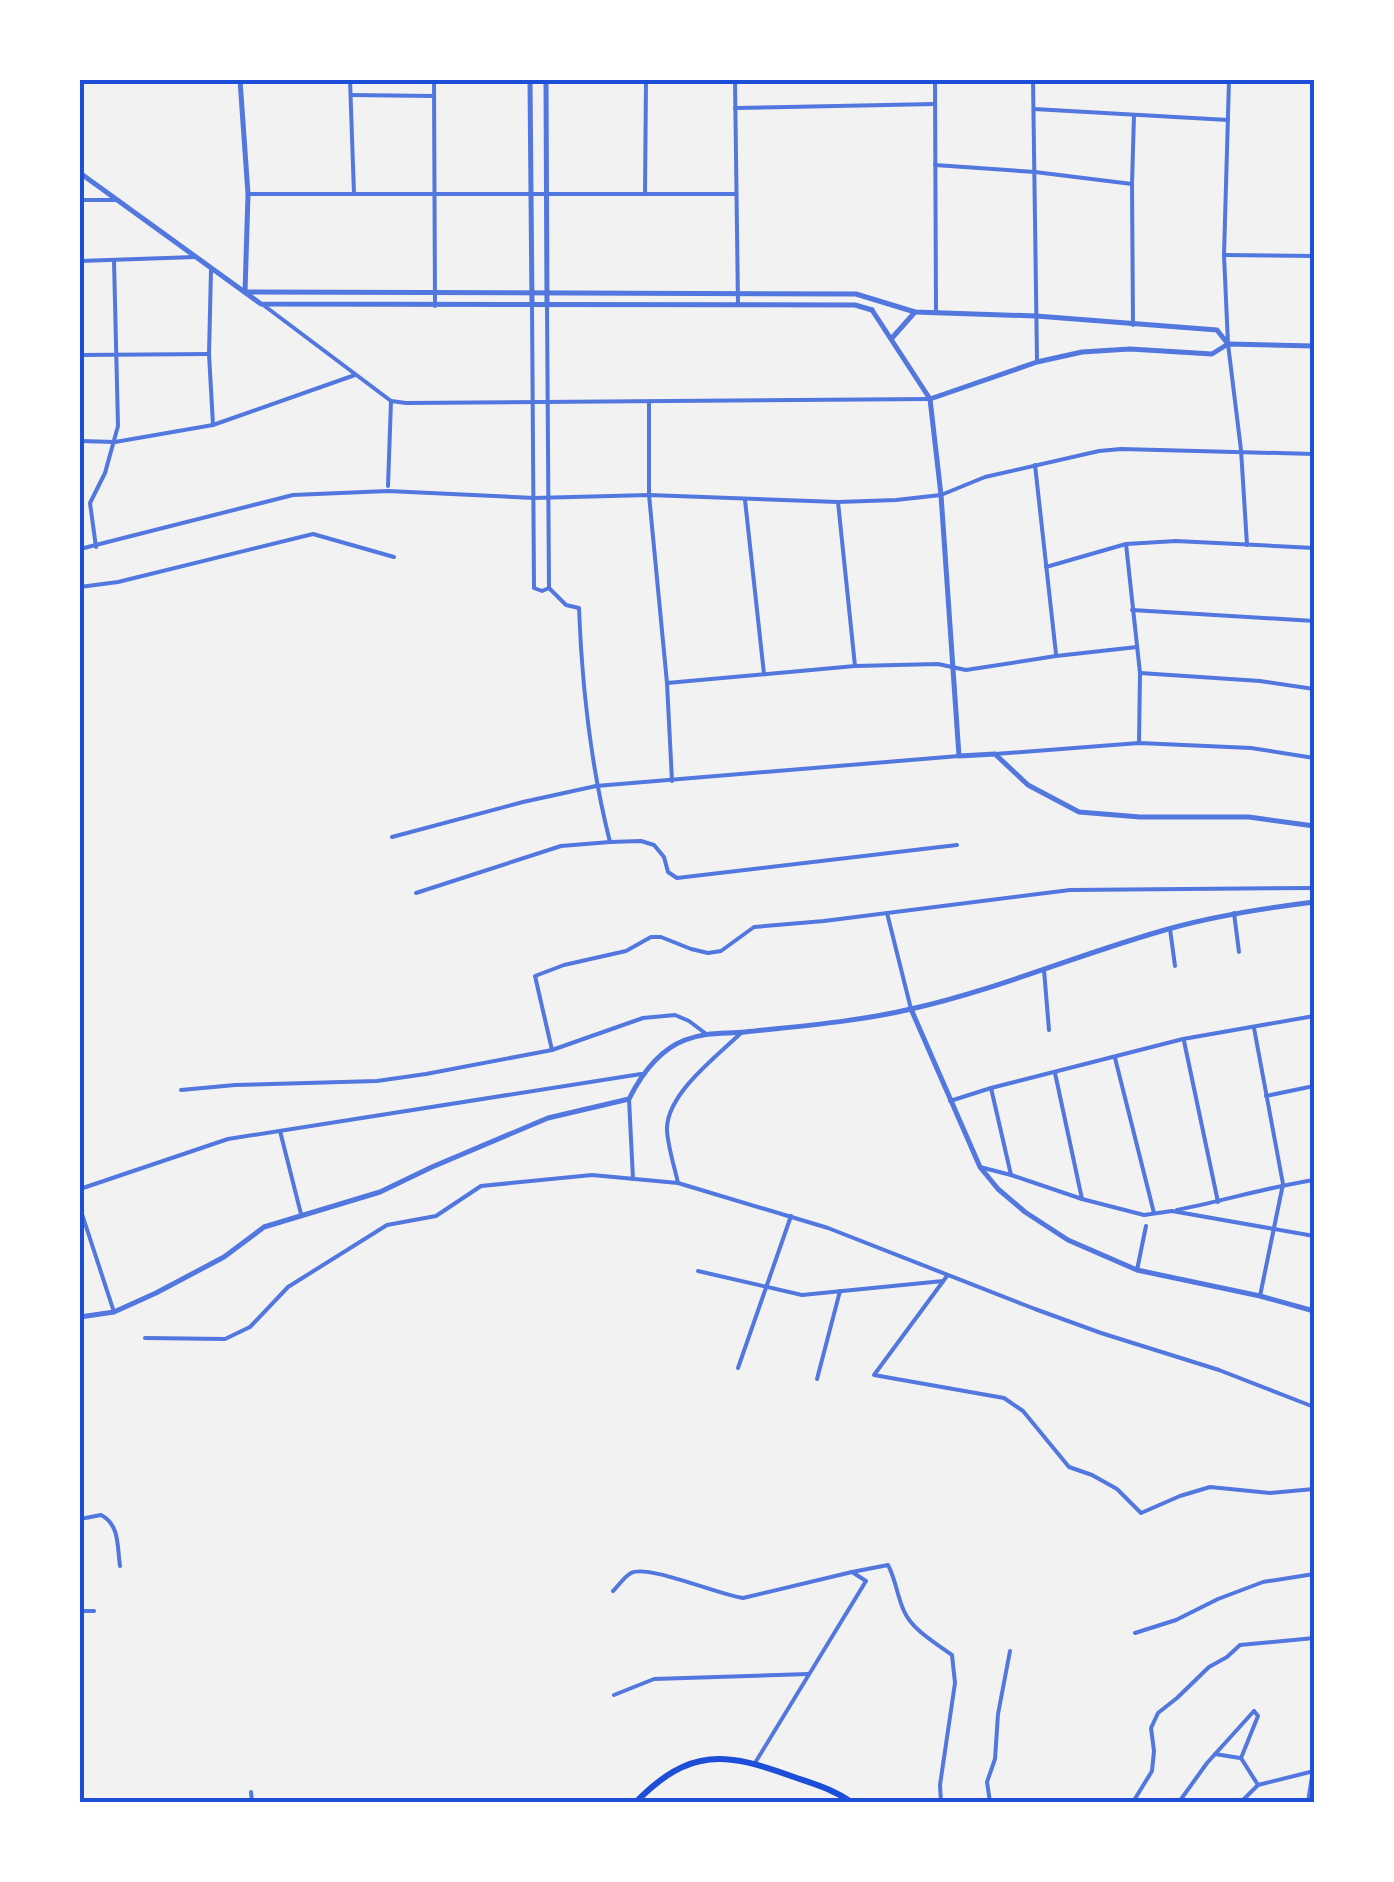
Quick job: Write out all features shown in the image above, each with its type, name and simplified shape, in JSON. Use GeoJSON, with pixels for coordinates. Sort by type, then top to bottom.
{"type":"FeatureCollection","features":[{"type":"Feature","properties":{"kind":"main road"},"geometry":{"type":"LineString","coordinates":[[636,1802],[680,1768],[711,1758],[755,1763],[833,1790],[851,1802]]}},
{"type":"Feature","properties":{"kind":"street"},"geometry":{"type":"LineString","coordinates":[[240,80],[248,194],[245,292]]}},
{"type":"Feature","properties":{"kind":"street"},"geometry":{"type":"LineString","coordinates":[[350,80],[354,194]]}},
{"type":"Feature","properties":{"kind":"street"},"geometry":{"type":"LineString","coordinates":[[434,80],[435,306]]}},
{"type":"Feature","properties":{"kind":"street"},"geometry":{"type":"LineString","coordinates":[[530,80],[534,588],[549,588]]}},
{"type":"Feature","properties":{"kind":"street"},"geometry":{"type":"LineString","coordinates":[[546,80],[549,588],[566,605],[579,608],[581,670],[596,786],[610,842]]}},
{"type":"Feature","properties":{"kind":"street"},"geometry":{"type":"LineString","coordinates":[[644,194],[646,80]]}},
{"type":"Feature","properties":{"kind":"street"},"geometry":{"type":"LineString","coordinates":[[735,80],[738,305]]}},
{"type":"Feature","properties":{"kind":"street"},"geometry":{"type":"LineString","coordinates":[[936,80],[936,312]]}},
{"type":"Feature","properties":{"kind":"street"},"geometry":{"type":"LineString","coordinates":[[1033,80],[1038,362]]}},
{"type":"Feature","properties":{"kind":"street"},"geometry":{"type":"LineString","coordinates":[[1229,80],[1224,255],[1228,344],[1247,544]]}},
{"type":"Feature","properties":{"kind":"street"},"geometry":{"type":"LineString","coordinates":[[351,95],[434,96]]}},
{"type":"Feature","properties":{"kind":"street"},"geometry":{"type":"LineString","coordinates":[[735,108],[935,104]]}},
{"type":"Feature","properties":{"kind":"street"},"geometry":{"type":"LineString","coordinates":[[1034,109],[1228,120]]}},
{"type":"Feature","properties":{"kind":"street"},"geometry":{"type":"LineString","coordinates":[[1132,325],[1134,114]]}},
{"type":"Feature","properties":{"kind":"street"},"geometry":{"type":"LineString","coordinates":[[935,165],[1132,184]]}},
{"type":"Feature","properties":{"kind":"street"},"geometry":{"type":"LineString","coordinates":[[80,173],[391,401],[930,399],[1038,362],[1082,352],[1212,354],[1228,344],[1314,346]]}},
{"type":"Feature","properties":{"kind":"street"},"geometry":{"type":"LineString","coordinates":[[248,194],[736,194]]}},
{"type":"Feature","properties":{"kind":"street"},"geometry":{"type":"LineString","coordinates":[[80,200],[118,200]]}},
{"type":"Feature","properties":{"kind":"street"},"geometry":{"type":"LineString","coordinates":[[1224,255],[1314,256]]}},
{"type":"Feature","properties":{"kind":"street"},"geometry":{"type":"LineString","coordinates":[[80,261],[196,257]]}},
{"type":"Feature","properties":{"kind":"street"},"geometry":{"type":"LineString","coordinates":[[96,546],[90,503],[118,426],[114,261]]}},
{"type":"Feature","properties":{"kind":"street"},"geometry":{"type":"LineString","coordinates":[[211,268],[212,425]]}},
{"type":"Feature","properties":{"kind":"street"},"geometry":{"type":"LineString","coordinates":[[245,292],[856,294],[915,312],[1036,316],[1217,330],[1228,344]]}},
{"type":"Feature","properties":{"kind":"street"},"geometry":{"type":"LineString","coordinates":[[872,310],[877,299]]}},
{"type":"Feature","properties":{"kind":"street"},"geometry":{"type":"LineString","coordinates":[[261,304],[855,305],[872,310],[930,399],[941,495],[958,756]]}},
{"type":"Feature","properties":{"kind":"street"},"geometry":{"type":"LineString","coordinates":[[892,338],[915,312]]}},
{"type":"Feature","properties":{"kind":"street"},"geometry":{"type":"LineString","coordinates":[[80,355],[210,354]]}},
{"type":"Feature","properties":{"kind":"street"},"geometry":{"type":"LineString","coordinates":[[80,441],[115,442],[212,425],[356,375]]}},
{"type":"Feature","properties":{"kind":"street"},"geometry":{"type":"LineString","coordinates":[[388,486],[391,401]]}},
{"type":"Feature","properties":{"kind":"street"},"geometry":{"type":"LineString","coordinates":[[649,402],[649,495],[672,781]]}},
{"type":"Feature","properties":{"kind":"street"},"geometry":{"type":"LineString","coordinates":[[80,549],[293,495],[388,492],[534,498],[649,495],[838,502],[896,500],[941,495],[985,477],[1099,450],[1314,454]]}},
{"type":"Feature","properties":{"kind":"street"},"geometry":{"type":"LineString","coordinates":[[1034,464],[1056,656]]}},
{"type":"Feature","properties":{"kind":"street"},"geometry":{"type":"LineString","coordinates":[[745,500],[764,675]]}},
{"type":"Feature","properties":{"kind":"street"},"geometry":{"type":"LineString","coordinates":[[838,502],[855,666]]}},
{"type":"Feature","properties":{"kind":"street"},"geometry":{"type":"LineString","coordinates":[[80,503],[90,503]]}},
{"type":"Feature","properties":{"kind":"street"},"geometry":{"type":"LineString","coordinates":[[80,587],[118,582],[312,534],[394,557]]}},
{"type":"Feature","properties":{"kind":"street"},"geometry":{"type":"LineString","coordinates":[[1046,566],[1126,544],[1176,541],[1314,548]]}},
{"type":"Feature","properties":{"kind":"street"},"geometry":{"type":"LineString","coordinates":[[1126,544],[1140,673],[1138,742]]}},
{"type":"Feature","properties":{"kind":"street"},"geometry":{"type":"LineString","coordinates":[[1132,610],[1314,621]]}},
{"type":"Feature","properties":{"kind":"street"},"geometry":{"type":"LineString","coordinates":[[667,683],[855,666],[938,664],[966,670],[1137,647]]}},
{"type":"Feature","properties":{"kind":"street"},"geometry":{"type":"LineString","coordinates":[[1140,673],[1260,680],[1314,689]]}},
{"type":"Feature","properties":{"kind":"street"},"geometry":{"type":"LineString","coordinates":[[392,837],[596,786],[1138,742],[1251,748],[1314,758]]}},
{"type":"Feature","properties":{"kind":"street"},"geometry":{"type":"LineString","coordinates":[[995,754],[1028,785],[1078,812],[1140,817],[1249,816],[1314,826]]}},
{"type":"Feature","properties":{"kind":"street"},"geometry":{"type":"LineString","coordinates":[[416,893],[561,846],[641,841],[654,845],[664,856],[668,872],[677,878],[957,845]]}},
{"type":"Feature","properties":{"kind":"street"},"geometry":{"type":"LineString","coordinates":[[552,1050],[534,976],[626,950],[652,936],[708,952],[721,951],[754,927],[1070,890],[1314,888]]}},
{"type":"Feature","properties":{"kind":"street"},"geometry":{"type":"LineString","coordinates":[[633,1179],[629,1099],[641,1074],[680,1041],[705,1034],[845,1022],[911,1009],[1170,928],[1234,913],[1314,902]]}},
{"type":"Feature","properties":{"kind":"street"},"geometry":{"type":"LineString","coordinates":[[887,913],[911,1009],[980,1167],[998,1189],[1024,1212],[1068,1240],[1137,1270],[1314,1311]]}},
{"type":"Feature","properties":{"kind":"street"},"geometry":{"type":"LineString","coordinates":[[1234,913],[1240,952]]}},
{"type":"Feature","properties":{"kind":"street"},"geometry":{"type":"LineString","coordinates":[[1170,928],[1175,966]]}},
{"type":"Feature","properties":{"kind":"street"},"geometry":{"type":"LineString","coordinates":[[1044,968],[1049,1030]]}},
{"type":"Feature","properties":{"kind":"street"},"geometry":{"type":"LineString","coordinates":[[180,1090],[426,1074],[552,1050],[643,1018],[675,1015],[705,1034]]}},
{"type":"Feature","properties":{"kind":"street"},"geometry":{"type":"LineString","coordinates":[[950,1100],[1184,1039],[1314,1016]]}},
{"type":"Feature","properties":{"kind":"street"},"geometry":{"type":"LineString","coordinates":[[1254,1028],[1283,1184],[1260,1296]]}},
{"type":"Feature","properties":{"kind":"street"},"geometry":{"type":"LineString","coordinates":[[678,1183],[667,1127],[675,1102],[741,1032]]}},
{"type":"Feature","properties":{"kind":"street"},"geometry":{"type":"LineString","coordinates":[[1184,1039],[1218,1202]]}},
{"type":"Feature","properties":{"kind":"street"},"geometry":{"type":"LineString","coordinates":[[1115,1058],[1154,1213]]}},
{"type":"Feature","properties":{"kind":"street"},"geometry":{"type":"LineString","coordinates":[[1055,1073],[1082,1199]]}},
{"type":"Feature","properties":{"kind":"street"},"geometry":{"type":"LineString","coordinates":[[80,1189],[228,1139],[641,1074]]}},
{"type":"Feature","properties":{"kind":"street"},"geometry":{"type":"LineString","coordinates":[[1266,1096],[1314,1086]]}},
{"type":"Feature","properties":{"kind":"street"},"geometry":{"type":"LineString","coordinates":[[990,1088],[1011,1175]]}},
{"type":"Feature","properties":{"kind":"street"},"geometry":{"type":"LineString","coordinates":[[80,1318],[114,1312],[156,1293],[224,1257],[264,1227],[380,1192],[548,1118],[629,1099]]}},
{"type":"Feature","properties":{"kind":"street"},"geometry":{"type":"LineString","coordinates":[[280,1131],[301,1215]]}},
{"type":"Feature","properties":{"kind":"street"},"geometry":{"type":"LineString","coordinates":[[980,1167],[1144,1215],[1314,1180]]}},
{"type":"Feature","properties":{"kind":"street"},"geometry":{"type":"LineString","coordinates":[[145,1338],[225,1339],[250,1326],[288,1287],[387,1225],[436,1216],[480,1186],[592,1175],[678,1183],[828,1228],[1101,1334],[1218,1370],[1314,1407]]}},
{"type":"Feature","properties":{"kind":"street"},"geometry":{"type":"LineString","coordinates":[[80,1208],[114,1312]]}},
{"type":"Feature","properties":{"kind":"street"},"geometry":{"type":"LineString","coordinates":[[1172,1210],[1314,1236]]}},
{"type":"Feature","properties":{"kind":"street"},"geometry":{"type":"LineString","coordinates":[[738,1368],[790,1216]]}},
{"type":"Feature","properties":{"kind":"street"},"geometry":{"type":"LineString","coordinates":[[1137,1270],[1146,1226]]}},
{"type":"Feature","properties":{"kind":"street"},"geometry":{"type":"LineString","coordinates":[[698,1271],[802,1295],[943,1281]]}},
{"type":"Feature","properties":{"kind":"street"},"geometry":{"type":"LineString","coordinates":[[948,1274],[874,1374],[1004,1398],[1024,1411],[1069,1467],[1116,1489],[1141,1512],[1210,1487],[1270,1493],[1314,1489]]}},
{"type":"Feature","properties":{"kind":"street"},"geometry":{"type":"LineString","coordinates":[[818,1379],[840,1291]]}},
{"type":"Feature","properties":{"kind":"street"},"geometry":{"type":"LineString","coordinates":[[80,1519],[101,1515],[112,1521],[120,1566]]}},
{"type":"Feature","properties":{"kind":"street"},"geometry":{"type":"LineString","coordinates":[[614,1591],[631,1573],[648,1570],[743,1598],[888,1565],[905,1615],[952,1655],[954,1683],[941,1802]]}},
{"type":"Feature","properties":{"kind":"street"},"geometry":{"type":"LineString","coordinates":[[755,1763],[866,1581],[852,1572]]}},
{"type":"Feature","properties":{"kind":"street"},"geometry":{"type":"LineString","coordinates":[[1135,1633],[1176,1620],[1263,1582],[1314,1574]]}},
{"type":"Feature","properties":{"kind":"street"},"geometry":{"type":"LineString","coordinates":[[80,1611],[94,1611]]}},
{"type":"Feature","properties":{"kind":"street"},"geometry":{"type":"LineString","coordinates":[[1134,1802],[1152,1770],[1151,1728],[1158,1712],[1240,1645],[1314,1638]]}},
{"type":"Feature","properties":{"kind":"street"},"geometry":{"type":"LineString","coordinates":[[990,1802],[988,1782],[995,1759],[998,1714],[1010,1650]]}},
{"type":"Feature","properties":{"kind":"street"},"geometry":{"type":"LineString","coordinates":[[614,1696],[654,1679],[808,1674]]}},
{"type":"Feature","properties":{"kind":"street"},"geometry":{"type":"LineString","coordinates":[[1179,1802],[1254,1711],[1258,1716],[1240,1758]]}},
{"type":"Feature","properties":{"kind":"street"},"geometry":{"type":"LineString","coordinates":[[1215,1754],[1240,1758],[1258,1785]]}},
{"type":"Feature","properties":{"kind":"street"},"geometry":{"type":"LineString","coordinates":[[1240,1802],[1258,1785],[1313,1770],[1308,1802]]}},
{"type":"Feature","properties":{"kind":"street"},"geometry":{"type":"LineString","coordinates":[[251,1792],[252,1802]]}}]}
